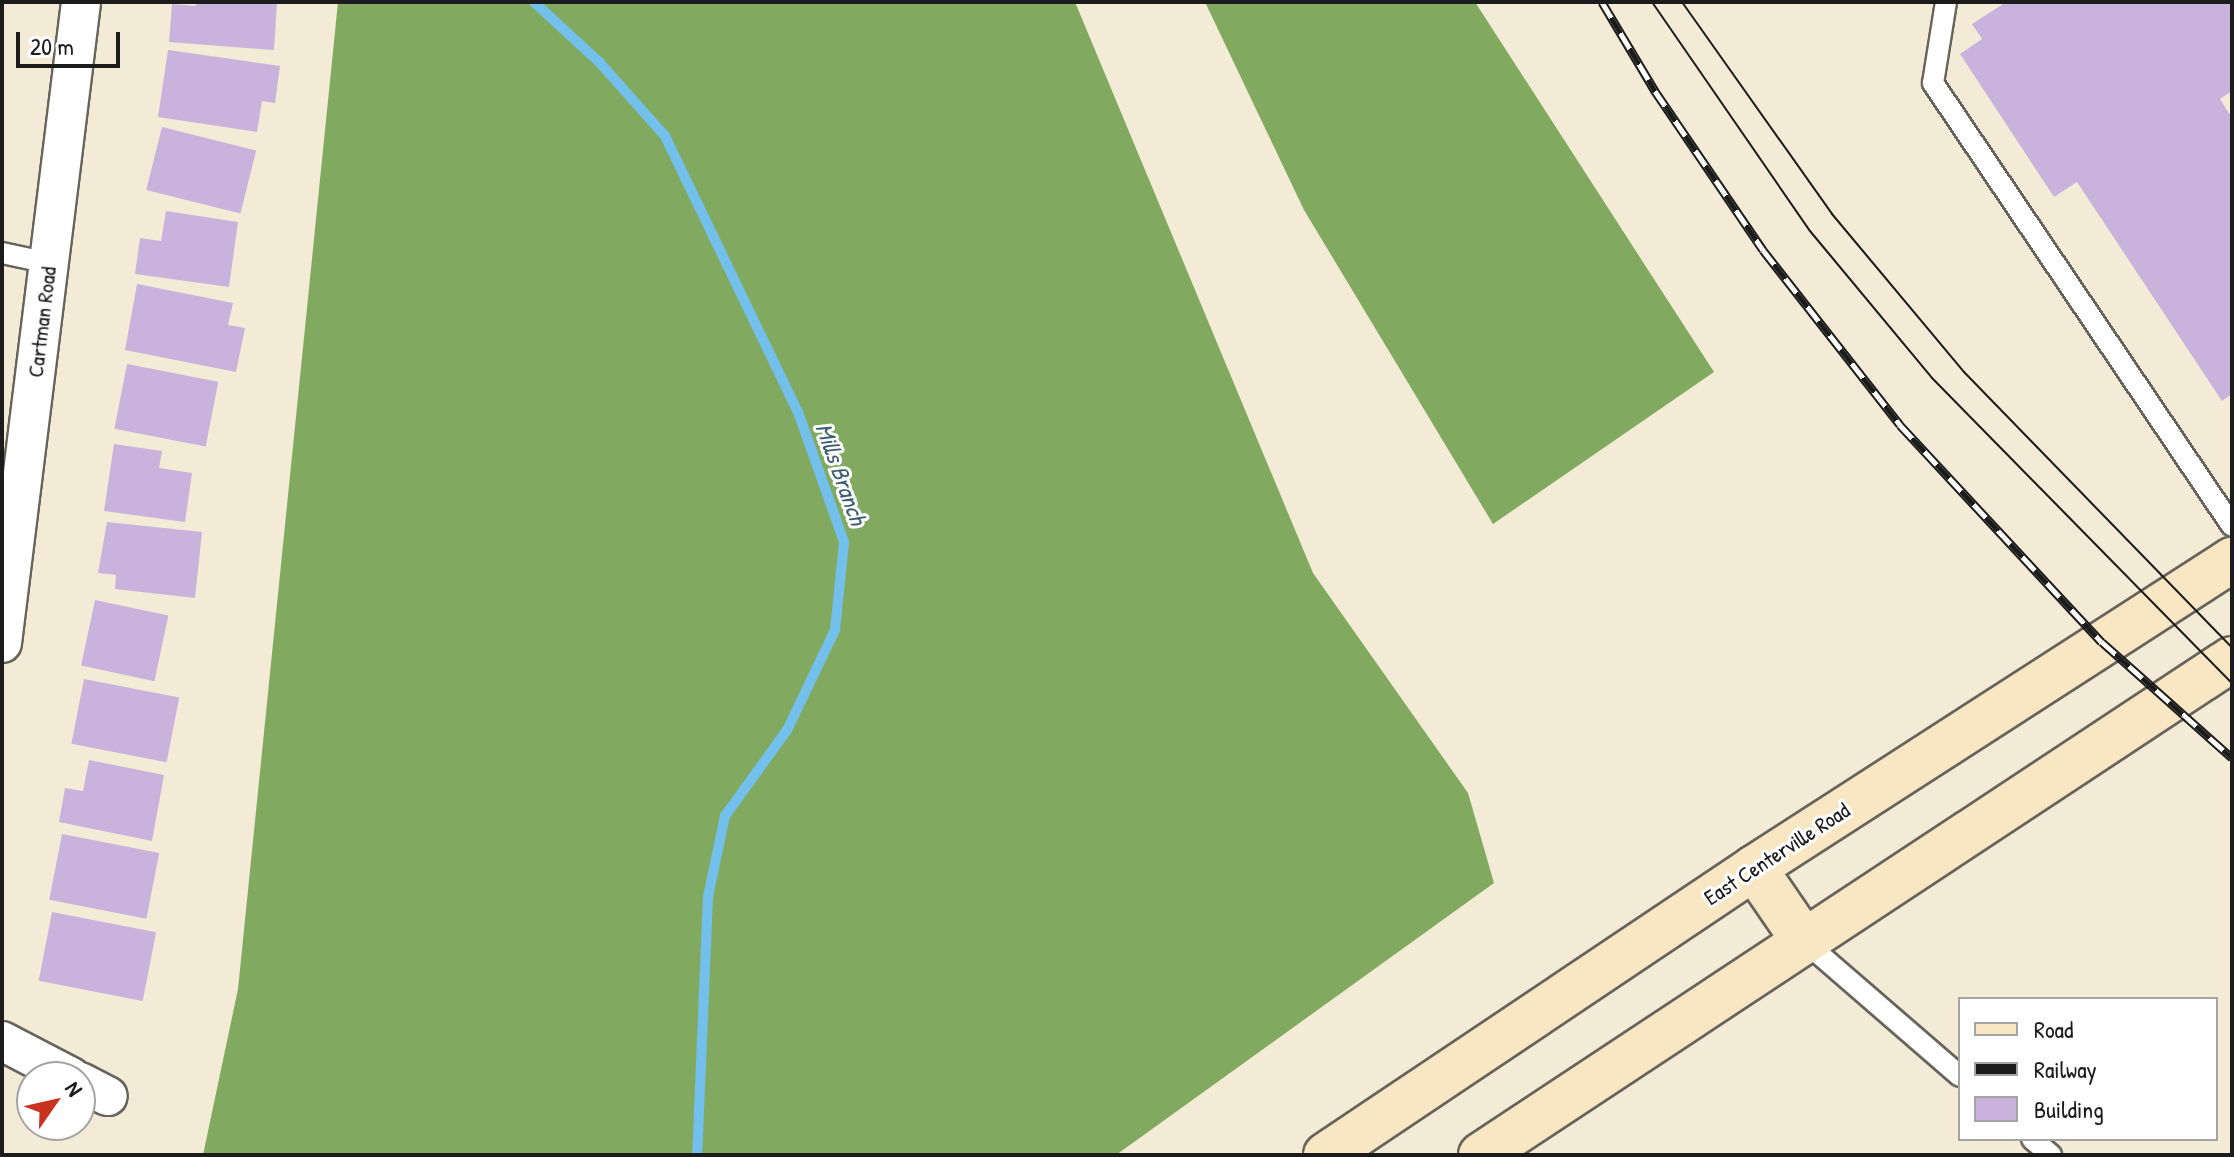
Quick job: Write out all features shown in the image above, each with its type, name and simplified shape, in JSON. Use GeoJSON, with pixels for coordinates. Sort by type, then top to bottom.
{"type":"FeatureCollection","features":[{"type":"Feature","properties":{"kind":"main road","name":"East Centerville Road"},"geometry":{"type":"LineString","coordinates":[[1326,1155],[1754,868],[2232,560]]}},
{"type":"Feature","properties":{"kind":"main road"},"geometry":{"type":"LineString","coordinates":[[1481,1155],[2232,659]]}},
{"type":"Feature","properties":{"kind":"main road"},"geometry":{"type":"LineString","coordinates":[[1754,868],[1804,941]]}},
{"type":"Feature","properties":{"kind":"street","name":"Cartman Road"},"geometry":{"type":"LineString","coordinates":[[2,643],[7,561],[49,263],[81,2]]}},
{"type":"Feature","properties":{"kind":"street"},"geometry":{"type":"LineString","coordinates":[[2,1041],[40,1061]]}},
{"type":"Feature","properties":{"kind":"lane"},"geometry":{"type":"LineString","coordinates":[[1946,2],[1933,83],[2232,526]]}},
{"type":"Feature","properties":{"kind":"lane"},"geometry":{"type":"LineString","coordinates":[[2,253],[49,263]]}},
{"type":"Feature","properties":{"kind":"lane"},"geometry":{"type":"LineString","coordinates":[[1804,941],[1958,1074]]}},
{"type":"Feature","properties":{"kind":"lane"},"geometry":{"type":"LineString","coordinates":[[2034,1141],[2051,1155]]}},
{"type":"Feature","properties":{"kind":"green space"},"geometry":{"type":"Polygon","coordinates":[[[338,2],[1075,2],[1313,573],[1468,793],[1494,883],[1116,1155],[203,1155],[238,989],[338,2]]]}},
{"type":"Feature","properties":{"kind":"green space"},"geometry":{"type":"Polygon","coordinates":[[[1205,2],[1475,2],[1714,372],[1493,524],[1304,210],[1205,2]]]}},
{"type":"Feature","properties":{"kind":"building"},"geometry":{"type":"Polygon","coordinates":[[[196,2],[277,2],[274,50],[169,42],[172,4],[196,6],[196,2]]]}},
{"type":"Feature","properties":{"kind":"building"},"geometry":{"type":"Polygon","coordinates":[[[2006,2],[2232,2],[2232,91],[2220,99],[2232,118],[2232,394],[2222,401],[2077,182],[2054,197],[1960,54],[1982,39],[1972,24],[2006,2]]]}},
{"type":"Feature","properties":{"kind":"building"},"geometry":{"type":"Polygon","coordinates":[[[168,50],[280,66],[275,103],[262,101],[257,132],[158,117],[168,50]]]}},
{"type":"Feature","properties":{"kind":"building"},"geometry":{"type":"Polygon","coordinates":[[[162,127],[256,150],[240,214],[146,190],[162,127]]]}},
{"type":"Feature","properties":{"kind":"building"},"geometry":{"type":"Polygon","coordinates":[[[166,211],[238,222],[229,287],[135,274],[140,238],[161,241],[166,211]]]}},
{"type":"Feature","properties":{"kind":"building"},"geometry":{"type":"Polygon","coordinates":[[[137,284],[233,303],[228,325],[245,328],[236,372],[125,350],[137,284]]]}},
{"type":"Feature","properties":{"kind":"building"},"geometry":{"type":"Polygon","coordinates":[[[127,364],[218,382],[206,447],[114,429],[127,364]]]}},
{"type":"Feature","properties":{"kind":"building"},"geometry":{"type":"Polygon","coordinates":[[[114,444],[162,451],[159,468],[192,473],[185,522],[104,511],[114,444]]]}},
{"type":"Feature","properties":{"kind":"building"},"geometry":{"type":"Polygon","coordinates":[[[107,522],[202,532],[195,598],[115,589],[116,575],[98,573],[107,522]]]}},
{"type":"Feature","properties":{"kind":"building"},"geometry":{"type":"Polygon","coordinates":[[[95,600],[168,616],[154,681],[81,666],[95,600]]]}},
{"type":"Feature","properties":{"kind":"building"},"geometry":{"type":"Polygon","coordinates":[[[84,679],[179,698],[167,762],[71,744],[84,679]]]}},
{"type":"Feature","properties":{"kind":"building"},"geometry":{"type":"Polygon","coordinates":[[[89,760],[164,775],[152,841],[59,822],[65,788],[83,791],[89,760]]]}},
{"type":"Feature","properties":{"kind":"building"},"geometry":{"type":"Polygon","coordinates":[[[62,834],[159,853],[146,919],[49,900],[62,834]]]}},
{"type":"Feature","properties":{"kind":"building"},"geometry":{"type":"Polygon","coordinates":[[[52,912],[156,932],[143,1001],[39,981],[52,912]]]}},
{"type":"Feature","properties":{"kind":"waterway","name":"Mills Branch"},"geometry":{"type":"LineString","coordinates":[[534,2],[600,63],[665,136],[798,412],[844,542],[835,630],[787,730],[725,816],[708,897],[697,1155]]}},
{"type":"Feature","properties":{"kind":"tram line"},"geometry":{"type":"LineString","coordinates":[[1652,2],[1810,231],[1932,378],[2232,683]]}},
{"type":"Feature","properties":{"kind":"tram line"},"geometry":{"type":"LineString","coordinates":[[1682,2],[1832,214],[1964,372],[2232,648]]}},
{"type":"Feature","properties":{"kind":"railway"},"geometry":{"type":"LineString","coordinates":[[1602,2],[1655,91],[1763,250],[1900,425],[2102,642],[2232,758]]}}]}
